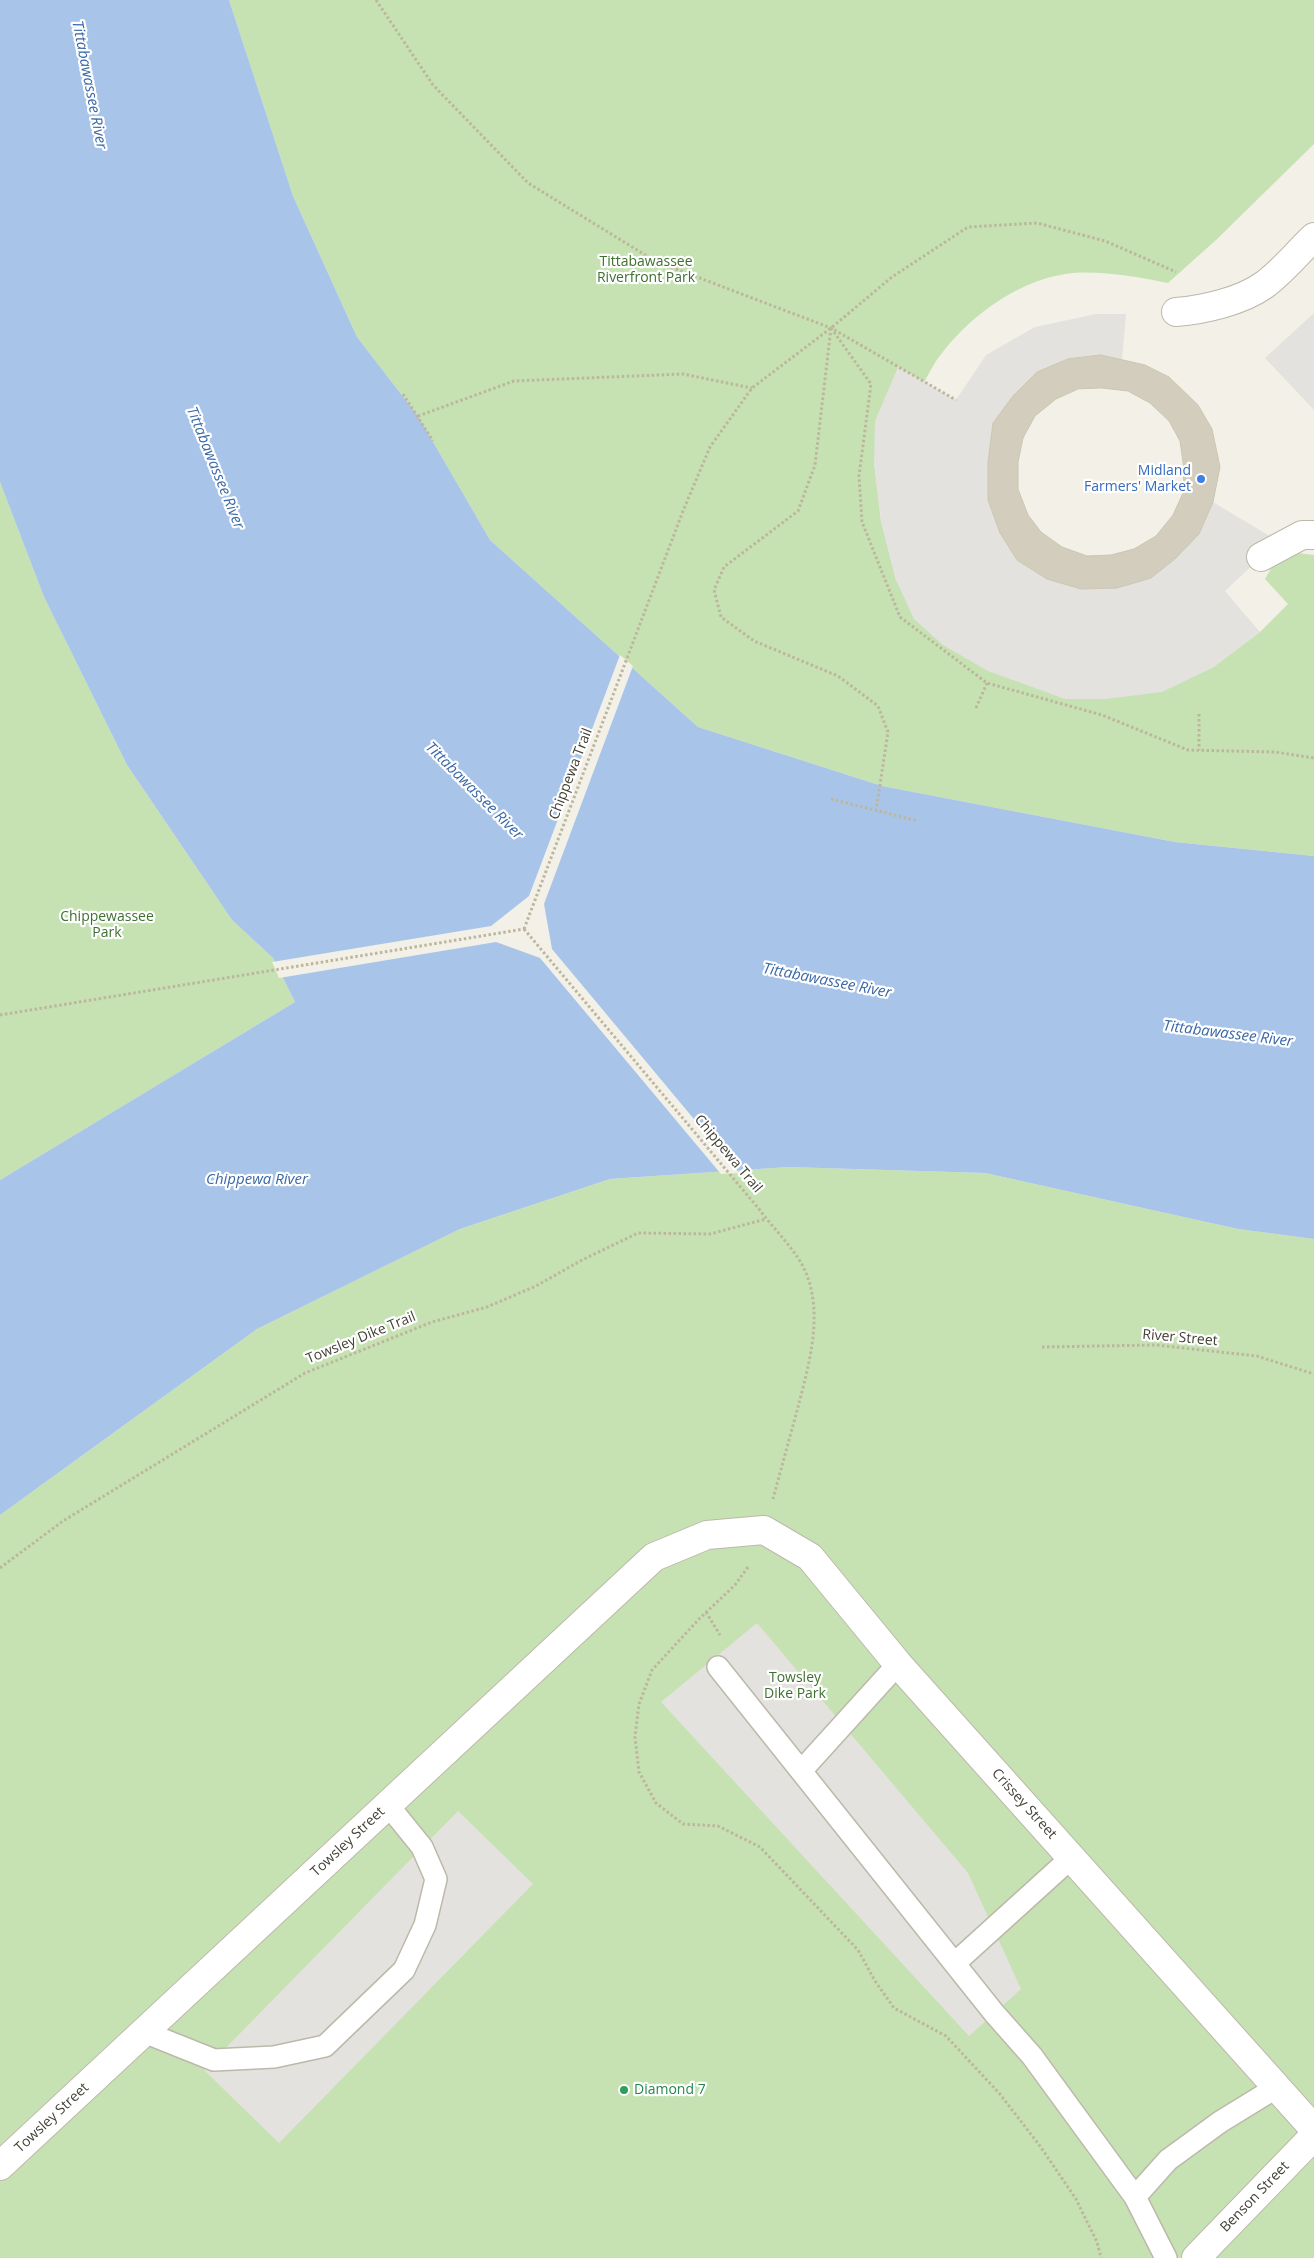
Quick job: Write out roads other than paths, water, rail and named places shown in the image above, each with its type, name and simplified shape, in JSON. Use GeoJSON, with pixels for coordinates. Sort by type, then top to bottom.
{"type":"FeatureCollection","features":[{"type":"Feature","properties":{"kind":"street"},"geometry":{"type":"LineString","coordinates":[[1176,312],[1190,311],[1230,301],[1264,285],[1314,237]]}},
{"type":"Feature","properties":{"kind":"street"},"geometry":{"type":"LineString","coordinates":[[1260,557],[1302,535],[1314,535]]}},
{"type":"Feature","properties":{"kind":"street","name":"Crissey Street"},"geometry":{"type":"LineString","coordinates":[[707,1535],[764,1530],[810,1557],[898,1664],[1314,2129]]}},
{"type":"Feature","properties":{"kind":"street","name":"Towsley Street"},"geometry":{"type":"LineString","coordinates":[[0,2166],[654,1558],[707,1535]]}},
{"type":"Feature","properties":{"kind":"street","name":"Benson Street"},"geometry":{"type":"LineString","coordinates":[[1196,2258],[1314,2136]]}},
{"type":"Feature","properties":{"kind":"lane"},"geometry":{"type":"LineString","coordinates":[[802,1770],[898,1664]]}},
{"type":"Feature","properties":{"kind":"lane"},"geometry":{"type":"LineString","coordinates":[[718,1667],[994,2013],[1032,2056],[1135,2197],[1166,2258]]}},
{"type":"Feature","properties":{"kind":"lane"},"geometry":{"type":"LineString","coordinates":[[144,2032],[214,2060],[274,2057],[325,2046],[404,1970],[425,1924],[436,1879],[422,1847],[388,1805]]}},
{"type":"Feature","properties":{"kind":"lane"},"geometry":{"type":"LineString","coordinates":[[955,1963],[1072,1857]]}},
{"type":"Feature","properties":{"kind":"lane"},"geometry":{"type":"LineString","coordinates":[[1135,2197],[1168,2160],[1220,2122],[1277,2087]]}},
{"type":"Feature","properties":{"kind":"water"},"geometry":{"type":"Polygon","coordinates":[[[0,0],[229,0],[293,196],[357,337],[418,416],[490,540],[698,727],[882,786],[1175,842],[1314,856],[1314,1239],[1238,1229],[985,1173],[788,1167],[610,1179],[460,1229],[257,1329],[0,1515],[0,1180],[295,1002],[273,958],[232,920],[127,765],[44,597],[0,482],[0,0]]]}},
{"type":"Feature","properties":{"kind":"place","name":"Midland Farmers' Market"},"geometry":{"type":"Point","coordinates":[1201,479]}},
{"type":"Feature","properties":{"kind":"place","name":"Diamond 7"},"geometry":{"type":"Point","coordinates":[624,2090]}},
{"type":"Feature","properties":{"kind":"water label","name":"Tittabawassee River"},"geometry":{"type":"Point","coordinates":[89,85]}},
{"type":"Feature","properties":{"kind":"water label","name":"Tittabawassee River"},"geometry":{"type":"Point","coordinates":[215,468]}},
{"type":"Feature","properties":{"kind":"water label","name":"Tittabawassee River"},"geometry":{"type":"Point","coordinates":[474,791]}},
{"type":"Feature","properties":{"kind":"water label","name":"Tittabawassee River"},"geometry":{"type":"Point","coordinates":[827,981]}},
{"type":"Feature","properties":{"kind":"water label","name":"Tittabawassee River"},"geometry":{"type":"Point","coordinates":[1228,1034]}},
{"type":"Feature","properties":{"kind":"water label","name":"Chippewa River"},"geometry":{"type":"Point","coordinates":[257,1180]}},
{"type":"Feature","properties":{"kind":"park label","name":"Tittabawassee Riverfront Park"},"geometry":{"type":"Point","coordinates":[646,270]}},
{"type":"Feature","properties":{"kind":"park label","name":"Chippewassee Park"},"geometry":{"type":"Point","coordinates":[107,926]}},
{"type":"Feature","properties":{"kind":"park label","name":"Towsley Dike Park"},"geometry":{"type":"Point","coordinates":[795,1686]}}]}
